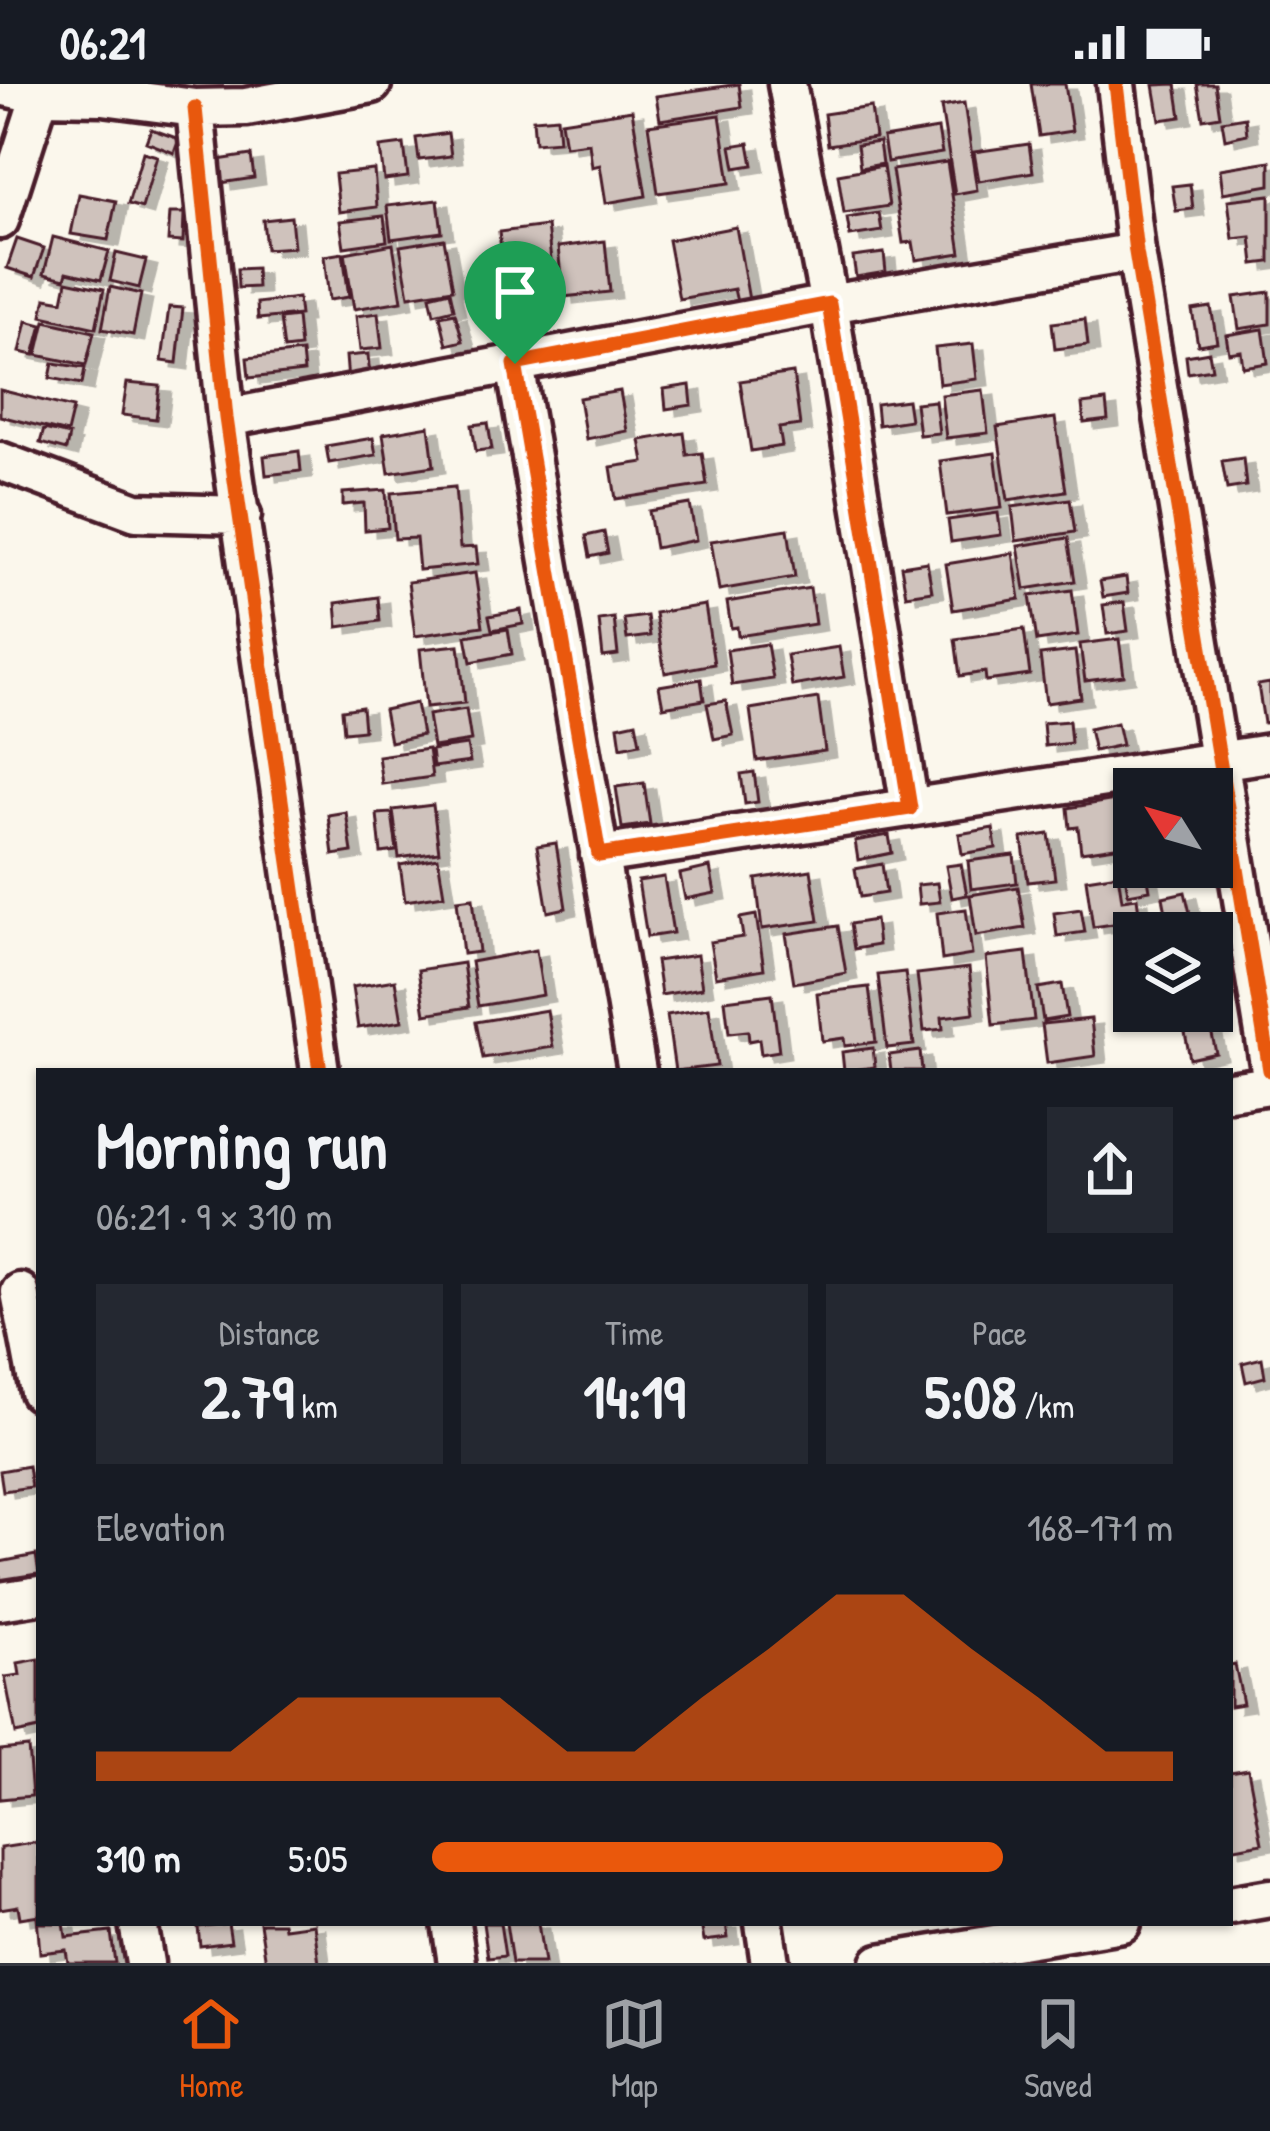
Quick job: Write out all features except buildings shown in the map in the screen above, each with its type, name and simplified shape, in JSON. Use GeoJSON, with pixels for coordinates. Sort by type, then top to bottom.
{"type":"FeatureCollection","features":[{"type":"Feature","properties":{"kind":"street"},"geometry":{"type":"LineString","coordinates":[[0,86],[40,95],[106,90],[195,108],[246,107],[372,84]]}},
{"type":"Feature","properties":{"kind":"street"},"geometry":{"type":"LineString","coordinates":[[787,84],[829,304],[910,808]]}},
{"type":"Feature","properties":{"kind":"street"},"geometry":{"type":"LineString","coordinates":[[1116,84],[1136,252],[1270,1070]]}},
{"type":"Feature","properties":{"kind":"street"},"geometry":{"type":"LineString","coordinates":[[0,220],[40,95]]}},
{"type":"Feature","properties":{"kind":"street"},"geometry":{"type":"LineString","coordinates":[[195,108],[226,418],[320,1068]]}},
{"type":"Feature","properties":{"kind":"street"},"geometry":{"type":"LineString","coordinates":[[226,418],[829,304],[1136,252]]}},
{"type":"Feature","properties":{"kind":"street"},"geometry":{"type":"LineString","coordinates":[[515,364],[636,1068]]}},
{"type":"Feature","properties":{"kind":"street"},"geometry":{"type":"LineString","coordinates":[[0,461],[136,512],[242,515]]}},
{"type":"Feature","properties":{"kind":"street"},"geometry":{"type":"LineString","coordinates":[[599,855],[1270,753]]}},
{"type":"Feature","properties":{"kind":"street"},"geometry":{"type":"LineString","coordinates":[[1233,1091],[1270,1085]]}},
{"type":"Feature","properties":{"kind":"street"},"geometry":{"type":"LineString","coordinates":[[20,1292],[36,1376]]}},
{"type":"Feature","properties":{"kind":"street"},"geometry":{"type":"LineString","coordinates":[[0,1601],[36,1595]]}},
{"type":"Feature","properties":{"kind":"street"},"geometry":{"type":"LineString","coordinates":[[1233,1904],[1270,1898]]}},
{"type":"Feature","properties":{"kind":"street"},"geometry":{"type":"LineString","coordinates":[[138,1926],[145,1963]]}},
{"type":"Feature","properties":{"kind":"street"},"geometry":{"type":"LineString","coordinates":[[451,1926],[457,1963]]}},
{"type":"Feature","properties":{"kind":"street"},"geometry":{"type":"LineString","coordinates":[[764,1926],[770,1963]]}},
{"type":"Feature","properties":{"kind":"street"},"geometry":{"type":"LineString","coordinates":[[880,1963],[1082,1926]]}},
{"type":"Feature","properties":{"kind":"cycle path"},"geometry":{"type":"LineString","coordinates":[[1116,84],[1136,252],[1270,1070]]}},
{"type":"Feature","properties":{"kind":"cycle path"},"geometry":{"type":"LineString","coordinates":[[195,108],[226,418],[320,1068]]}},
{"type":"Feature","properties":{"kind":"route"},"geometry":{"type":"LineString","coordinates":[[829,304],[910,808],[599,855],[515,364],[829,304]]}}]}
